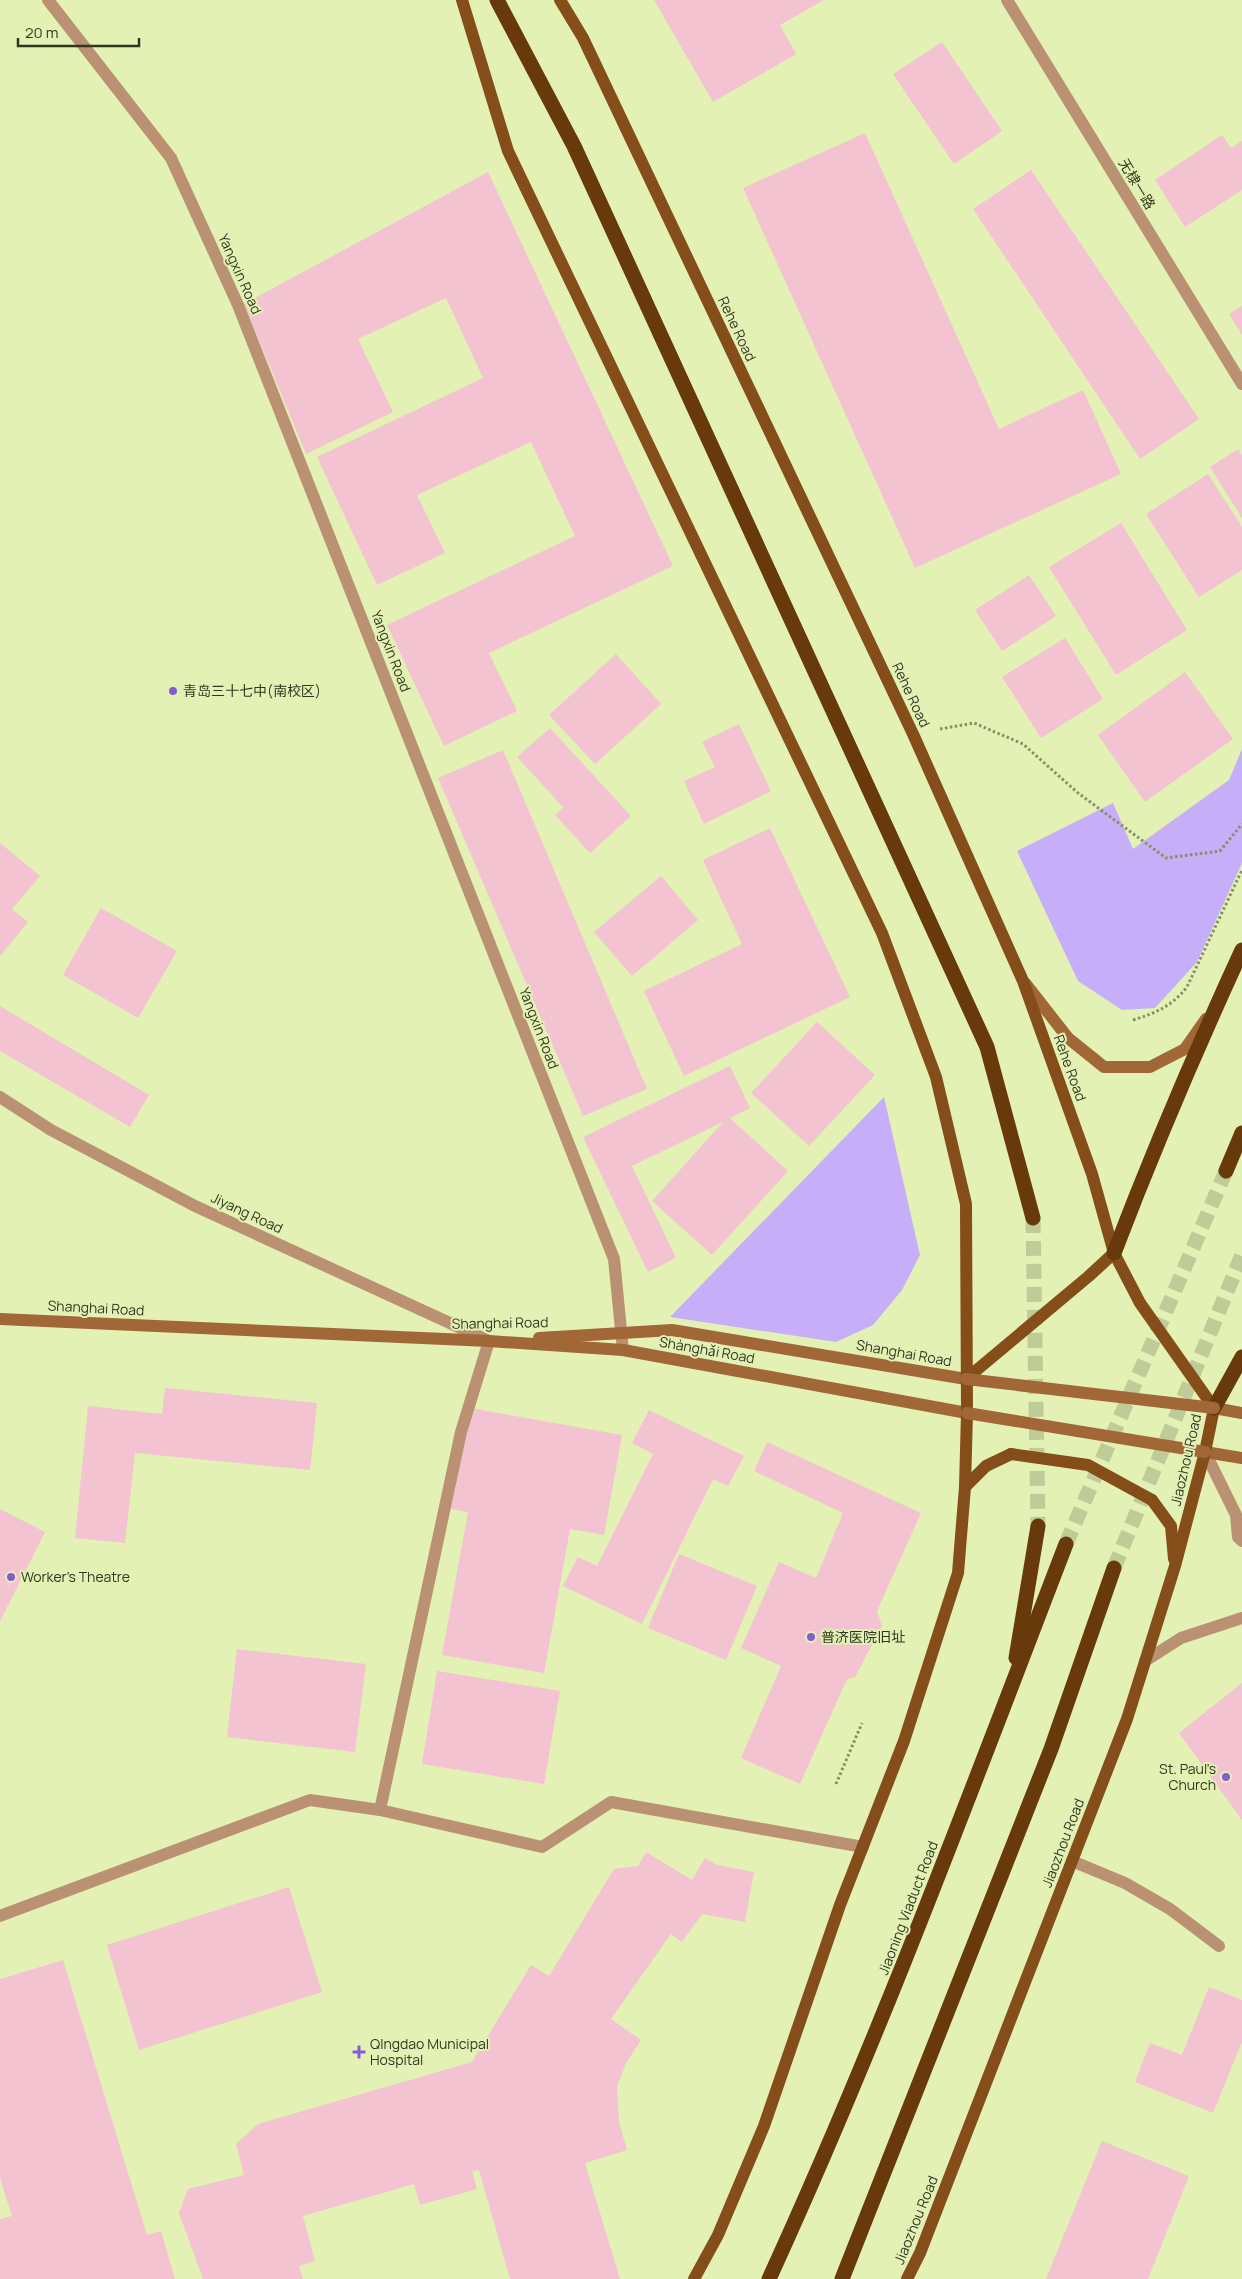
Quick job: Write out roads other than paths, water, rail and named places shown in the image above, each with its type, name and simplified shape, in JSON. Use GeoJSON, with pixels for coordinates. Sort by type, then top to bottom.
{"type":"FeatureCollection","features":[{"type":"Feature","properties":{"kind":"highway"},"geometry":{"type":"LineString","coordinates":[[496,0],[574,146],[987,1047],[1033,1218]]}},
{"type":"Feature","properties":{"kind":"highway"},"geometry":{"type":"LineString","coordinates":[[1114,1253],[1156,1142],[1175,1105],[1242,950]]}},
{"type":"Feature","properties":{"kind":"highway"},"geometry":{"type":"LineString","coordinates":[[1226,1171],[1242,1132]]}},
{"type":"Feature","properties":{"kind":"highway"},"geometry":{"type":"LineString","coordinates":[[1214,1408],[1242,1357]]}},
{"type":"Feature","properties":{"kind":"highway"},"geometry":{"type":"LineString","coordinates":[[1010,1690],[1038,1526]]}},
{"type":"Feature","properties":{"kind":"highway","name":"Jiaoning Viaduct Road"},"geometry":{"type":"LineString","coordinates":[[769,2279],[800,2211],[908,1956],[1066,1544]]}},
{"type":"Feature","properties":{"kind":"highway"},"geometry":{"type":"LineString","coordinates":[[842,2279],[1051,1749],[1114,1568]]}},
{"type":"Feature","properties":{"kind":"main road"},"geometry":{"type":"LineString","coordinates":[[462,0],[508,151],[882,933],[936,1077],[966,1204],[968,1254],[967,1413],[958,1573],[904,1742],[840,1904],[764,2126],[718,2234],[694,2279]]}},
{"type":"Feature","properties":{"kind":"main road","name":"Rehe Road"},"geometry":{"type":"LineString","coordinates":[[560,0],[583,38],[913,734],[1023,981],[1092,1174],[1114,1253],[1140,1303],[1214,1408]]}},
{"type":"Feature","properties":{"kind":"main road"},"geometry":{"type":"LineString","coordinates":[[966,1378],[1114,1253]]}},
{"type":"Feature","properties":{"kind":"main road","name":"Jiaozhou Road"},"geometry":{"type":"LineString","coordinates":[[907,2279],[920,2253],[1127,1719],[1175,1566],[1205,1452],[1214,1408]]}},
{"type":"Feature","properties":{"kind":"main road"},"geometry":{"type":"LineString","coordinates":[[964,1487],[986,1466],[1011,1454],[1088,1465],[1152,1500],[1171,1526],[1175,1566]]}},
{"type":"Feature","properties":{"kind":"street","name":"Yangxin Road"},"geometry":{"type":"LineString","coordinates":[[48,0],[170,158],[238,305],[614,1259],[623,1350]]}},
{"type":"Feature","properties":{"kind":"street","name":"无棣一路"},"geometry":{"type":"LineString","coordinates":[[1007,0],[1242,384]]}},
{"type":"Feature","properties":{"kind":"street"},"geometry":{"type":"LineString","coordinates":[[1023,981],[1068,1038],[1104,1067],[1150,1067],[1185,1049],[1219,1001]]}},
{"type":"Feature","properties":{"kind":"street","name":"Jiyang Road"},"geometry":{"type":"LineString","coordinates":[[0,1096],[51,1130],[195,1206],[490,1341]]}},
{"type":"Feature","properties":{"kind":"street","name":"Shanghai Road"},"geometry":{"type":"LineString","coordinates":[[0,1319],[490,1341],[672,1330],[966,1378],[1242,1413]]}},
{"type":"Feature","properties":{"kind":"street"},"geometry":{"type":"LineString","coordinates":[[380,1810],[461,1432],[490,1341],[623,1350],[967,1413],[1242,1458]]}},
{"type":"Feature","properties":{"kind":"street"},"geometry":{"type":"LineString","coordinates":[[1205,1452],[1236,1515],[1238,1537],[1242,1541]]}},
{"type":"Feature","properties":{"kind":"street"},"geometry":{"type":"LineString","coordinates":[[1145,1661],[1181,1638],[1242,1618]]}},
{"type":"Feature","properties":{"kind":"street"},"geometry":{"type":"LineString","coordinates":[[0,1916],[310,1800],[380,1810],[542,1847],[611,1802],[862,1847]]}},
{"type":"Feature","properties":{"kind":"street"},"geometry":{"type":"LineString","coordinates":[[1072,1861],[1125,1883],[1170,1909],[1219,1946]]}},
{"type":"Feature","properties":{"kind":"tunnel"},"geometry":{"type":"LineString","coordinates":[[1066,1544],[1226,1171]]}},
{"type":"Feature","properties":{"kind":"tunnel"},"geometry":{"type":"LineString","coordinates":[[1033,1218],[1038,1526]]}},
{"type":"Feature","properties":{"kind":"tunnel"},"geometry":{"type":"LineString","coordinates":[[1114,1568],[1242,1255]]}},
{"type":"Feature","properties":{"kind":"place","name":"青岛三十七中(南校区)"},"geometry":{"type":"Point","coordinates":[173,691]}},
{"type":"Feature","properties":{"kind":"place","name":"Worker's Theatre"},"geometry":{"type":"Point","coordinates":[11,1577]}},
{"type":"Feature","properties":{"kind":"place","name":"普济医院旧址"},"geometry":{"type":"Point","coordinates":[811,1637]}},
{"type":"Feature","properties":{"kind":"place","name":"St. Paul's Church"},"geometry":{"type":"Point","coordinates":[1226,1777]}},
{"type":"Feature","properties":{"kind":"place","name":"QIngdao Municipal Hospital"},"geometry":{"type":"Point","coordinates":[359,2052]}}]}
